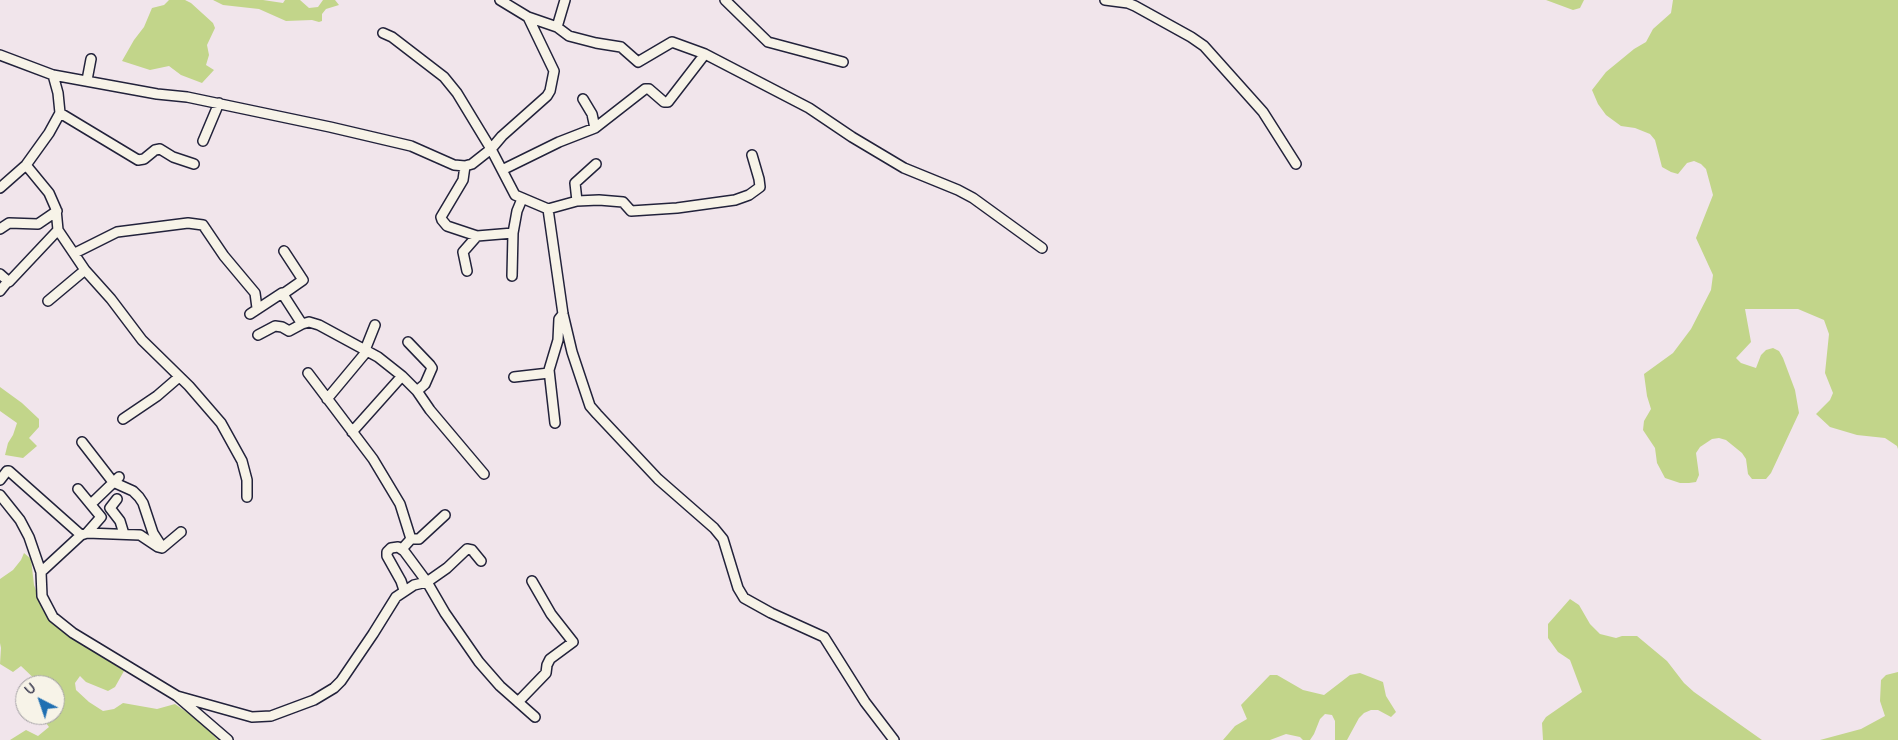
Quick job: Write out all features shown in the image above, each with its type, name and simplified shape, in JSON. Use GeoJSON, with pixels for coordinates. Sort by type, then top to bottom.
{"type":"FeatureCollection","features":[{"type":"Feature","properties":{"kind":"street"},"geometry":{"type":"LineString","coordinates":[[500,0],[528,17],[557,27],[569,36],[621,47],[638,62],[672,42],[704,54],[809,108],[858,141],[904,168],[973,198],[1042,248]]}},
{"type":"Feature","properties":{"kind":"street"},"geometry":{"type":"LineString","coordinates":[[557,27],[565,0]]}},
{"type":"Feature","properties":{"kind":"street"},"geometry":{"type":"LineString","coordinates":[[726,0],[768,42],[843,62]]}},
{"type":"Feature","properties":{"kind":"street"},"geometry":{"type":"LineString","coordinates":[[1105,0],[1131,4],[1191,36],[1204,46],[1267,118],[1296,164]]}},
{"type":"Feature","properties":{"kind":"street"},"geometry":{"type":"LineString","coordinates":[[0,55],[53,75],[219,103],[411,146],[454,165],[465,166],[472,164],[491,149],[513,126],[547,96],[553,83],[554,71],[528,17]]}},
{"type":"Feature","properties":{"kind":"street"},"geometry":{"type":"LineString","coordinates":[[383,33],[392,37],[444,78],[457,92],[491,149],[515,195],[548,209],[577,201],[623,202],[631,211],[702,206],[735,200],[749,195],[760,187],[752,155]]}},
{"type":"Feature","properties":{"kind":"street"},"geometry":{"type":"LineString","coordinates":[[502,170],[559,142],[595,128],[645,89],[649,89],[664,102],[668,102],[704,54]]}},
{"type":"Feature","properties":{"kind":"street"},"geometry":{"type":"LineString","coordinates":[[87,80],[91,59]]}},
{"type":"Feature","properties":{"kind":"street"},"geometry":{"type":"LineString","coordinates":[[0,188],[26,165],[49,133],[60,113],[58,93],[53,75]]}},
{"type":"Feature","properties":{"kind":"street"},"geometry":{"type":"LineString","coordinates":[[583,99],[590,110],[595,128]]}},
{"type":"Feature","properties":{"kind":"street"},"geometry":{"type":"LineString","coordinates":[[203,141],[219,103]]}},
{"type":"Feature","properties":{"kind":"street"},"geometry":{"type":"LineString","coordinates":[[60,113],[138,160],[160,149],[173,157],[194,164]]}},
{"type":"Feature","properties":{"kind":"street"},"geometry":{"type":"LineString","coordinates":[[577,201],[576,183],[596,164]]}},
{"type":"Feature","properties":{"kind":"street"},"geometry":{"type":"LineString","coordinates":[[26,165],[45,188],[57,211],[58,230],[86,270],[112,299],[142,340],[215,415],[237,449],[247,480],[247,497]]}},
{"type":"Feature","properties":{"kind":"street"},"geometry":{"type":"LineString","coordinates":[[465,166],[463,180],[441,218],[447,226],[477,236],[513,233]]}},
{"type":"Feature","properties":{"kind":"street"},"geometry":{"type":"LineString","coordinates":[[512,276],[513,233],[517,211],[522,199]]}},
{"type":"Feature","properties":{"kind":"street"},"geometry":{"type":"LineString","coordinates":[[548,209],[564,314],[572,352],[590,406],[658,478],[714,528],[723,539],[738,588],[744,598],[771,613],[824,637],[866,702],[894,740]]}},
{"type":"Feature","properties":{"kind":"street"},"geometry":{"type":"LineString","coordinates":[[0,229],[10,223],[38,224],[57,211]]}},
{"type":"Feature","properties":{"kind":"street"},"geometry":{"type":"LineString","coordinates":[[74,253],[117,232],[188,223],[203,225],[224,256],[256,294],[254,311],[303,280],[284,251]]}},
{"type":"Feature","properties":{"kind":"street"},"geometry":{"type":"LineString","coordinates":[[0,291],[58,230]]}},
{"type":"Feature","properties":{"kind":"street"},"geometry":{"type":"LineString","coordinates":[[467,271],[463,252],[477,236]]}},
{"type":"Feature","properties":{"kind":"street"},"geometry":{"type":"LineString","coordinates":[[48,301],[86,270]]}},
{"type":"Feature","properties":{"kind":"street"},"geometry":{"type":"LineString","coordinates":[[0,274],[8,281]]}},
{"type":"Feature","properties":{"kind":"street"},"geometry":{"type":"LineString","coordinates":[[283,294],[302,324]]}},
{"type":"Feature","properties":{"kind":"street"},"geometry":{"type":"LineString","coordinates":[[555,423],[548,373],[558,340],[560,319],[564,314]]}},
{"type":"Feature","properties":{"kind":"street"},"geometry":{"type":"LineString","coordinates":[[258,335],[275,326],[282,327],[289,332],[302,324],[313,322],[366,350],[402,376],[484,474]]}},
{"type":"Feature","properties":{"kind":"street"},"geometry":{"type":"LineString","coordinates":[[327,399],[366,350],[375,324]]}},
{"type":"Feature","properties":{"kind":"street"},"geometry":{"type":"LineString","coordinates":[[408,342],[432,368],[425,384],[417,392]]}},
{"type":"Feature","properties":{"kind":"street"},"geometry":{"type":"LineString","coordinates":[[308,373],[373,459],[400,504],[411,539]]}},
{"type":"Feature","properties":{"kind":"street"},"geometry":{"type":"LineString","coordinates":[[514,377],[548,373]]}},
{"type":"Feature","properties":{"kind":"street"},"geometry":{"type":"LineString","coordinates":[[123,419],[157,396],[179,376]]}},
{"type":"Feature","properties":{"kind":"street"},"geometry":{"type":"LineString","coordinates":[[352,432],[402,376]]}},
{"type":"Feature","properties":{"kind":"street"},"geometry":{"type":"LineString","coordinates":[[82,442],[116,480],[139,496],[152,533],[162,548]]}},
{"type":"Feature","properties":{"kind":"street"},"geometry":{"type":"LineString","coordinates":[[0,480],[9,471],[84,534],[140,535],[162,548]]}},
{"type":"Feature","properties":{"kind":"street"},"geometry":{"type":"LineString","coordinates":[[91,504],[116,480]]}},
{"type":"Feature","properties":{"kind":"street"},"geometry":{"type":"LineString","coordinates":[[41,572],[101,517],[78,489]]}},
{"type":"Feature","properties":{"kind":"street"},"geometry":{"type":"LineString","coordinates":[[0,495],[25,530],[41,572],[42,596],[52,617],[73,634],[137,670],[177,696],[228,740]]}},
{"type":"Feature","properties":{"kind":"street"},"geometry":{"type":"LineString","coordinates":[[117,500],[110,508],[120,520],[124,534]]}},
{"type":"Feature","properties":{"kind":"street"},"geometry":{"type":"LineString","coordinates":[[402,549],[411,539],[419,539],[445,514]]}},
{"type":"Feature","properties":{"kind":"street"},"geometry":{"type":"LineString","coordinates":[[162,548],[182,532]]}},
{"type":"Feature","properties":{"kind":"street"},"geometry":{"type":"LineString","coordinates":[[404,590],[387,556],[391,548],[398,547],[402,549],[427,582],[472,654],[489,674],[535,717]]}},
{"type":"Feature","properties":{"kind":"street"},"geometry":{"type":"LineString","coordinates":[[177,696],[252,717],[263,717],[282,712],[314,700],[334,688],[340,681],[373,634],[393,600],[404,590],[427,582],[447,568],[467,549],[472,550],[482,561]]}},
{"type":"Feature","properties":{"kind":"street"},"geometry":{"type":"LineString","coordinates":[[518,702],[546,673],[550,659],[573,642],[551,614],[532,581]]}},
{"type":"Feature","properties":{"kind":"green space"},"geometry":{"type":"Polygon","coordinates":[[[169,0],[185,0],[191,3],[213,23],[215,28],[207,45],[209,55],[206,65],[214,70],[202,83],[181,75],[169,66],[150,70],[122,61],[144,27],[152,8],[164,5],[169,0]]]}},
{"type":"Feature","properties":{"kind":"green space"},"geometry":{"type":"Polygon","coordinates":[[[213,0],[263,0],[283,3],[285,0],[300,0],[309,8],[318,7],[323,0],[335,0],[339,5],[326,9],[322,14],[322,21],[319,22],[312,20],[286,21],[259,9],[223,5],[213,0]]]}},
{"type":"Feature","properties":{"kind":"green space"},"geometry":{"type":"Polygon","coordinates":[[[1546,0],[1584,0],[1580,8],[1573,10],[1546,0]]]}},
{"type":"Feature","properties":{"kind":"green space"},"geometry":{"type":"Polygon","coordinates":[[[1673,0],[1898,0],[1898,449],[1897,446],[1885,438],[1857,435],[1830,427],[1816,414],[1830,400],[1833,393],[1825,373],[1829,334],[1824,320],[1798,309],[1745,309],[1751,342],[1736,358],[1741,363],[1756,368],[1761,355],[1766,350],[1773,348],[1779,351],[1795,390],[1799,413],[1771,473],[1766,479],[1752,479],[1748,474],[1746,459],[1742,453],[1726,440],[1719,438],[1712,439],[1700,447],[1696,453],[1699,475],[1696,482],[1680,483],[1665,478],[1657,463],[1655,448],[1643,430],[1644,421],[1651,409],[1644,374],[1673,353],[1691,329],[1711,290],[1713,275],[1696,238],[1713,195],[1706,169],[1701,164],[1694,161],[1687,163],[1678,174],[1662,167],[1655,140],[1650,134],[1635,128],[1621,126],[1606,115],[1598,104],[1592,90],[1606,72],[1634,49],[1646,42],[1653,29],[1671,13],[1673,0]]]}},
{"type":"Feature","properties":{"kind":"green space"},"geometry":{"type":"Polygon","coordinates":[[[0,387],[22,403],[39,419],[39,427],[29,438],[37,446],[23,458],[5,455],[17,423],[0,411],[0,387]]]}},
{"type":"Feature","properties":{"kind":"green space"},"geometry":{"type":"Polygon","coordinates":[[[24,553],[31,559],[34,585],[44,612],[61,630],[124,671],[115,687],[108,691],[86,682],[80,676],[75,683],[76,690],[89,702],[103,711],[114,709],[123,703],[157,709],[175,704],[201,722],[218,740],[10,740],[26,730],[38,736],[49,727],[48,725],[65,725],[65,675],[30,675],[21,666],[13,672],[0,664],[0,579],[13,570],[24,553]]]}},
{"type":"Feature","properties":{"kind":"green space"},"geometry":{"type":"Polygon","coordinates":[[[1570,599],[1579,605],[1590,624],[1600,634],[1616,638],[1637,636],[1667,661],[1684,683],[1694,692],[1762,740],[1543,740],[1542,723],[1546,717],[1582,692],[1570,660],[1558,652],[1548,638],[1548,624],[1570,599]]]}},
{"type":"Feature","properties":{"kind":"green space"},"geometry":{"type":"Polygon","coordinates":[[[1898,672],[1898,740],[1820,740],[1861,729],[1885,716],[1880,701],[1881,680],[1886,675],[1898,672]]]}},
{"type":"Feature","properties":{"kind":"green space"},"geometry":{"type":"Polygon","coordinates":[[[1360,673],[1383,682],[1386,696],[1396,712],[1391,717],[1378,710],[1364,713],[1359,718],[1347,740],[1335,740],[1335,721],[1332,715],[1325,714],[1320,719],[1310,740],[1303,740],[1300,737],[1286,734],[1270,740],[1223,740],[1235,726],[1247,719],[1241,705],[1270,675],[1277,675],[1303,690],[1324,695],[1350,675],[1360,673]]]}}]}
